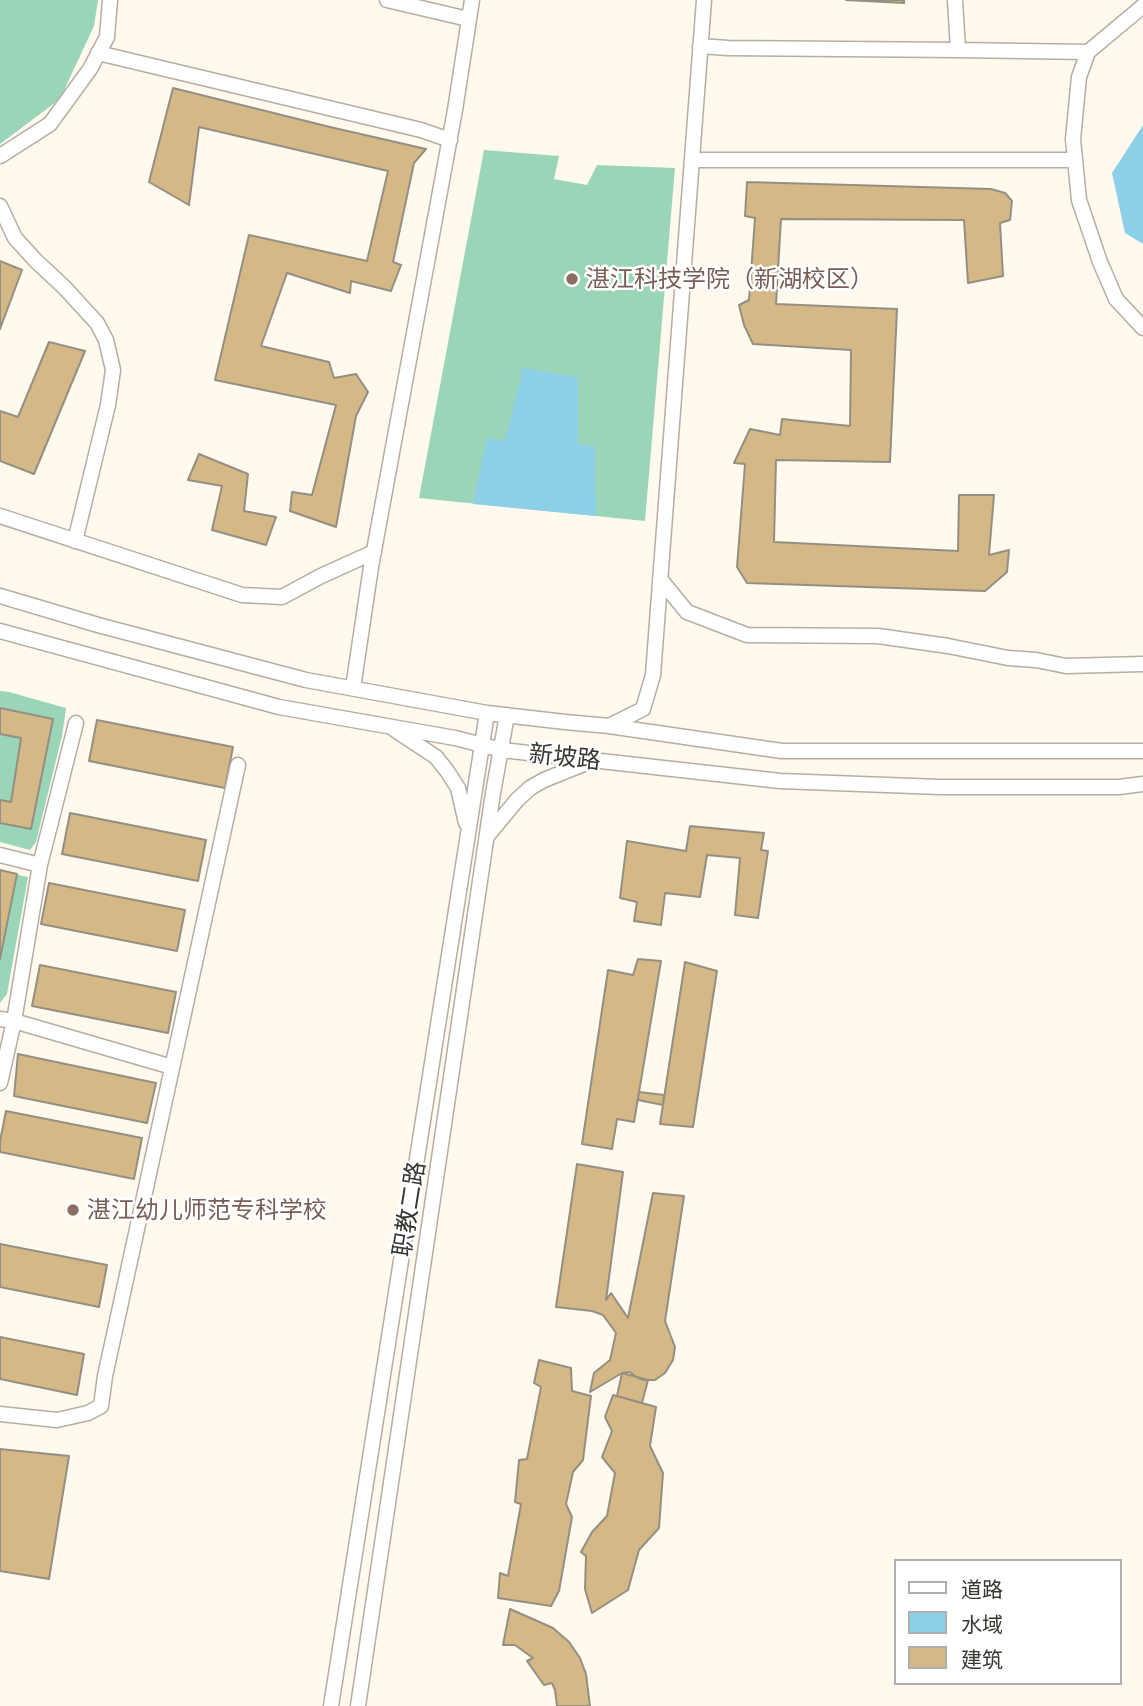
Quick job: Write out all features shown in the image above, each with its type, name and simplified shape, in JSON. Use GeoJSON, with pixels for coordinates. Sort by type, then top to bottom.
{"type":"FeatureCollection","features":[{"type":"Feature","properties":{"kind":"street"},"geometry":{"type":"LineString","coordinates":[[0,156],[50,124],[90,69],[107,37],[110,0]]}},
{"type":"Feature","properties":{"kind":"street"},"geometry":{"type":"LineString","coordinates":[[387,0],[468,19]]}},
{"type":"Feature","properties":{"kind":"street"},"geometry":{"type":"LineString","coordinates":[[353,688],[374,552],[450,139],[472,0]]}},
{"type":"Feature","properties":{"kind":"street"},"geometry":{"type":"LineString","coordinates":[[610,726],[643,709],[653,675],[704,0]]}},
{"type":"Feature","properties":{"kind":"street"},"geometry":{"type":"LineString","coordinates":[[955,0],[958,50]]}},
{"type":"Feature","properties":{"kind":"street"},"geometry":{"type":"LineString","coordinates":[[1143,6],[1088,51],[1079,76],[1073,139],[1079,200],[1100,262],[1116,299],[1143,328]]}},
{"type":"Feature","properties":{"kind":"street"},"geometry":{"type":"LineString","coordinates":[[700,46],[1088,51]]}},
{"type":"Feature","properties":{"kind":"street"},"geometry":{"type":"LineString","coordinates":[[98,53],[450,139]]}},
{"type":"Feature","properties":{"kind":"street"},"geometry":{"type":"LineString","coordinates":[[692,160],[1074,160]]}},
{"type":"Feature","properties":{"kind":"street"},"geometry":{"type":"LineString","coordinates":[[0,206],[15,238],[97,323],[106,341],[113,370],[108,405],[75,541]]}},
{"type":"Feature","properties":{"kind":"street"},"geometry":{"type":"LineString","coordinates":[[0,516],[242,595],[282,597],[374,552]]}},
{"type":"Feature","properties":{"kind":"street"},"geometry":{"type":"LineString","coordinates":[[660,579],[687,612],[747,635],[878,636],[1066,666],[1143,664]]}},
{"type":"Feature","properties":{"kind":"street","name":"新坡路"},"geometry":{"type":"LineString","coordinates":[[0,596],[306,680],[507,716],[610,726],[782,751],[1143,751]]}},
{"type":"Feature","properties":{"kind":"street","name":"新坡路"},"geometry":{"type":"LineString","coordinates":[[0,631],[279,707],[454,738],[502,750],[780,781],[940,787],[1143,785]]}},
{"type":"Feature","properties":{"kind":"street","name":"职教二路"},"geometry":{"type":"LineString","coordinates":[[331,1706],[487,713]]}},
{"type":"Feature","properties":{"kind":"street","name":"职教二路"},"geometry":{"type":"LineString","coordinates":[[358,1706],[507,716]]}},
{"type":"Feature","properties":{"kind":"street"},"geometry":{"type":"LineString","coordinates":[[0,1083],[7,1020],[40,865],[76,723]]}},
{"type":"Feature","properties":{"kind":"street"},"geometry":{"type":"LineString","coordinates":[[391,727],[436,757],[447,771],[458,788],[468,833]]}},
{"type":"Feature","properties":{"kind":"street"},"geometry":{"type":"LineString","coordinates":[[487,836],[530,788],[593,760]]}},
{"type":"Feature","properties":{"kind":"street"},"geometry":{"type":"LineString","coordinates":[[0,1414],[57,1420],[88,1413],[101,1406],[105,1376],[238,765]]}},
{"type":"Feature","properties":{"kind":"street"},"geometry":{"type":"LineString","coordinates":[[0,855],[40,865]]}},
{"type":"Feature","properties":{"kind":"street"},"geometry":{"type":"LineString","coordinates":[[7,1020],[172,1067]]}},
{"type":"Feature","properties":{"kind":"green space"},"geometry":{"type":"Polygon","coordinates":[[[0,0],[98,0],[94,26],[60,99],[0,144],[0,0]]]}},
{"type":"Feature","properties":{"kind":"green space"},"geometry":{"type":"Polygon","coordinates":[[[484,150],[559,156],[554,179],[587,185],[597,165],[675,168],[645,521],[419,498],[484,150]]]}},
{"type":"Feature","properties":{"kind":"green space"},"geometry":{"type":"Polygon","coordinates":[[[0,691],[66,708],[62,736],[36,842],[30,850],[0,842],[0,691]]]}},
{"type":"Feature","properties":{"kind":"green space"},"geometry":{"type":"Polygon","coordinates":[[[0,871],[28,877],[7,994],[0,1003],[0,871]]]}},
{"type":"Feature","properties":{"kind":"water"},"geometry":{"type":"Polygon","coordinates":[[[1143,125],[1143,244],[1125,233],[1112,173],[1143,125]]]}},
{"type":"Feature","properties":{"kind":"water"},"geometry":{"type":"Polygon","coordinates":[[[523,368],[578,377],[578,445],[595,446],[596,516],[473,504],[487,438],[505,441],[523,368]]]}},
{"type":"Feature","properties":{"kind":"building"},"geometry":{"type":"Polygon","coordinates":[[[846,0],[904,0],[904,3],[846,0]]]}},
{"type":"Feature","properties":{"kind":"building"},"geometry":{"type":"Polygon","coordinates":[[[173,88],[426,149],[414,163],[393,262],[401,265],[391,291],[351,281],[350,293],[287,273],[261,346],[329,362],[334,378],[356,374],[368,392],[356,416],[336,527],[290,511],[292,492],[312,495],[336,405],[215,380],[249,235],[367,261],[388,171],[199,127],[189,205],[149,182],[173,88]]]}},
{"type":"Feature","properties":{"kind":"building"},"geometry":{"type":"Polygon","coordinates":[[[747,182],[991,189],[1005,193],[1012,201],[1010,220],[1000,223],[1003,276],[968,283],[964,220],[781,219],[776,304],[897,309],[890,462],[776,460],[774,542],[958,551],[959,495],[994,495],[989,555],[1009,550],[1007,572],[985,591],[747,583],[737,567],[745,464],[734,463],[750,429],[780,435],[782,419],[850,426],[851,350],[753,344],[744,325],[739,305],[749,300],[755,218],[745,216],[747,182]]]}},
{"type":"Feature","properties":{"kind":"building"},"geometry":{"type":"Polygon","coordinates":[[[0,261],[22,270],[0,329],[0,261]]]}},
{"type":"Feature","properties":{"kind":"building"},"geometry":{"type":"Polygon","coordinates":[[[49,342],[85,351],[34,474],[0,461],[0,411],[18,417],[49,342]]]}},
{"type":"Feature","properties":{"kind":"building"},"geometry":{"type":"Polygon","coordinates":[[[199,454],[248,474],[244,511],[276,517],[266,545],[212,530],[222,486],[188,480],[199,454]]]}},
{"type":"Feature","properties":{"kind":"building"},"geometry":{"type":"Polygon","coordinates":[[[0,708],[53,719],[31,829],[0,823],[0,800],[11,802],[21,738],[0,734],[0,708]]]}},
{"type":"Feature","properties":{"kind":"building"},"geometry":{"type":"Polygon","coordinates":[[[97,720],[233,747],[225,788],[89,761],[97,720]]]}},
{"type":"Feature","properties":{"kind":"building"},"geometry":{"type":"Polygon","coordinates":[[[70,813],[206,840],[198,881],[62,854],[70,813]]]}},
{"type":"Feature","properties":{"kind":"building"},"geometry":{"type":"Polygon","coordinates":[[[690,826],[764,833],[761,850],[768,851],[758,918],[735,915],[740,858],[707,855],[700,897],[665,893],[661,925],[634,921],[637,902],[620,898],[627,841],[686,851],[690,826]]]}},
{"type":"Feature","properties":{"kind":"building"},"geometry":{"type":"Polygon","coordinates":[[[0,870],[17,874],[0,959],[0,870]]]}},
{"type":"Feature","properties":{"kind":"building"},"geometry":{"type":"Polygon","coordinates":[[[49,883],[185,910],[177,951],[41,924],[49,883]]]}},
{"type":"Feature","properties":{"kind":"building"},"geometry":{"type":"Polygon","coordinates":[[[638,959],[661,961],[634,1122],[617,1119],[612,1149],[582,1144],[608,970],[633,975],[638,959]]]}},
{"type":"Feature","properties":{"kind":"building"},"geometry":{"type":"Polygon","coordinates":[[[685,962],[717,971],[693,1127],[660,1124],[685,962]]]}},
{"type":"Feature","properties":{"kind":"building"},"geometry":{"type":"Polygon","coordinates":[[[40,965],[176,992],[168,1033],[32,1006],[40,965]]]}},
{"type":"Feature","properties":{"kind":"building"},"geometry":{"type":"Polygon","coordinates":[[[18,1054],[156,1083],[147,1123],[14,1096],[18,1054]]]}},
{"type":"Feature","properties":{"kind":"building"},"geometry":{"type":"Polygon","coordinates":[[[639,1092],[664,1095],[663,1105],[638,1100],[639,1092]]]}},
{"type":"Feature","properties":{"kind":"building"},"geometry":{"type":"Polygon","coordinates":[[[6,1111],[142,1138],[134,1179],[0,1152],[6,1111]]]}},
{"type":"Feature","properties":{"kind":"building"},"geometry":{"type":"Polygon","coordinates":[[[577,1164],[623,1172],[606,1300],[611,1293],[628,1318],[653,1193],[684,1196],[665,1321],[675,1347],[673,1360],[665,1373],[655,1380],[644,1380],[630,1372],[622,1373],[590,1392],[594,1373],[610,1360],[616,1333],[603,1315],[556,1307],[577,1164]]]}},
{"type":"Feature","properties":{"kind":"building"},"geometry":{"type":"Polygon","coordinates":[[[0,1244],[107,1265],[99,1307],[0,1287],[0,1244]]]}},
{"type":"Feature","properties":{"kind":"building"},"geometry":{"type":"Polygon","coordinates":[[[0,1337],[84,1354],[77,1395],[0,1379],[0,1337]]]}},
{"type":"Feature","properties":{"kind":"building"},"geometry":{"type":"Polygon","coordinates":[[[539,1360],[571,1368],[572,1391],[591,1396],[583,1460],[573,1472],[566,1504],[572,1517],[559,1591],[551,1606],[498,1598],[500,1573],[508,1576],[521,1504],[515,1502],[519,1460],[527,1459],[541,1387],[534,1383],[539,1360]]]}},
{"type":"Feature","properties":{"kind":"building"},"geometry":{"type":"Polygon","coordinates":[[[622,1373],[648,1380],[642,1403],[617,1396],[622,1373]]]}},
{"type":"Feature","properties":{"kind":"building"},"geometry":{"type":"Polygon","coordinates":[[[613,1395],[656,1407],[650,1446],[663,1473],[659,1528],[639,1550],[628,1590],[592,1613],[585,1589],[586,1556],[581,1552],[592,1532],[607,1516],[615,1473],[602,1457],[612,1431],[605,1417],[613,1395]]]}},
{"type":"Feature","properties":{"kind":"building"},"geometry":{"type":"Polygon","coordinates":[[[0,1449],[69,1456],[49,1579],[0,1571],[0,1449]]]}},
{"type":"Feature","properties":{"kind":"building"},"geometry":{"type":"Polygon","coordinates":[[[510,1609],[553,1628],[569,1642],[580,1658],[586,1674],[590,1706],[557,1706],[552,1683],[544,1685],[527,1661],[533,1658],[515,1645],[503,1645],[510,1609]]]}},
{"type":"Feature","properties":{"kind":"place","name":"湛江科技学院（新湖校区）"},"geometry":{"type":"Point","coordinates":[572,279]}},
{"type":"Feature","properties":{"kind":"place","name":"湛江幼儿师范专科学校"},"geometry":{"type":"Point","coordinates":[73,1210]}}]}
